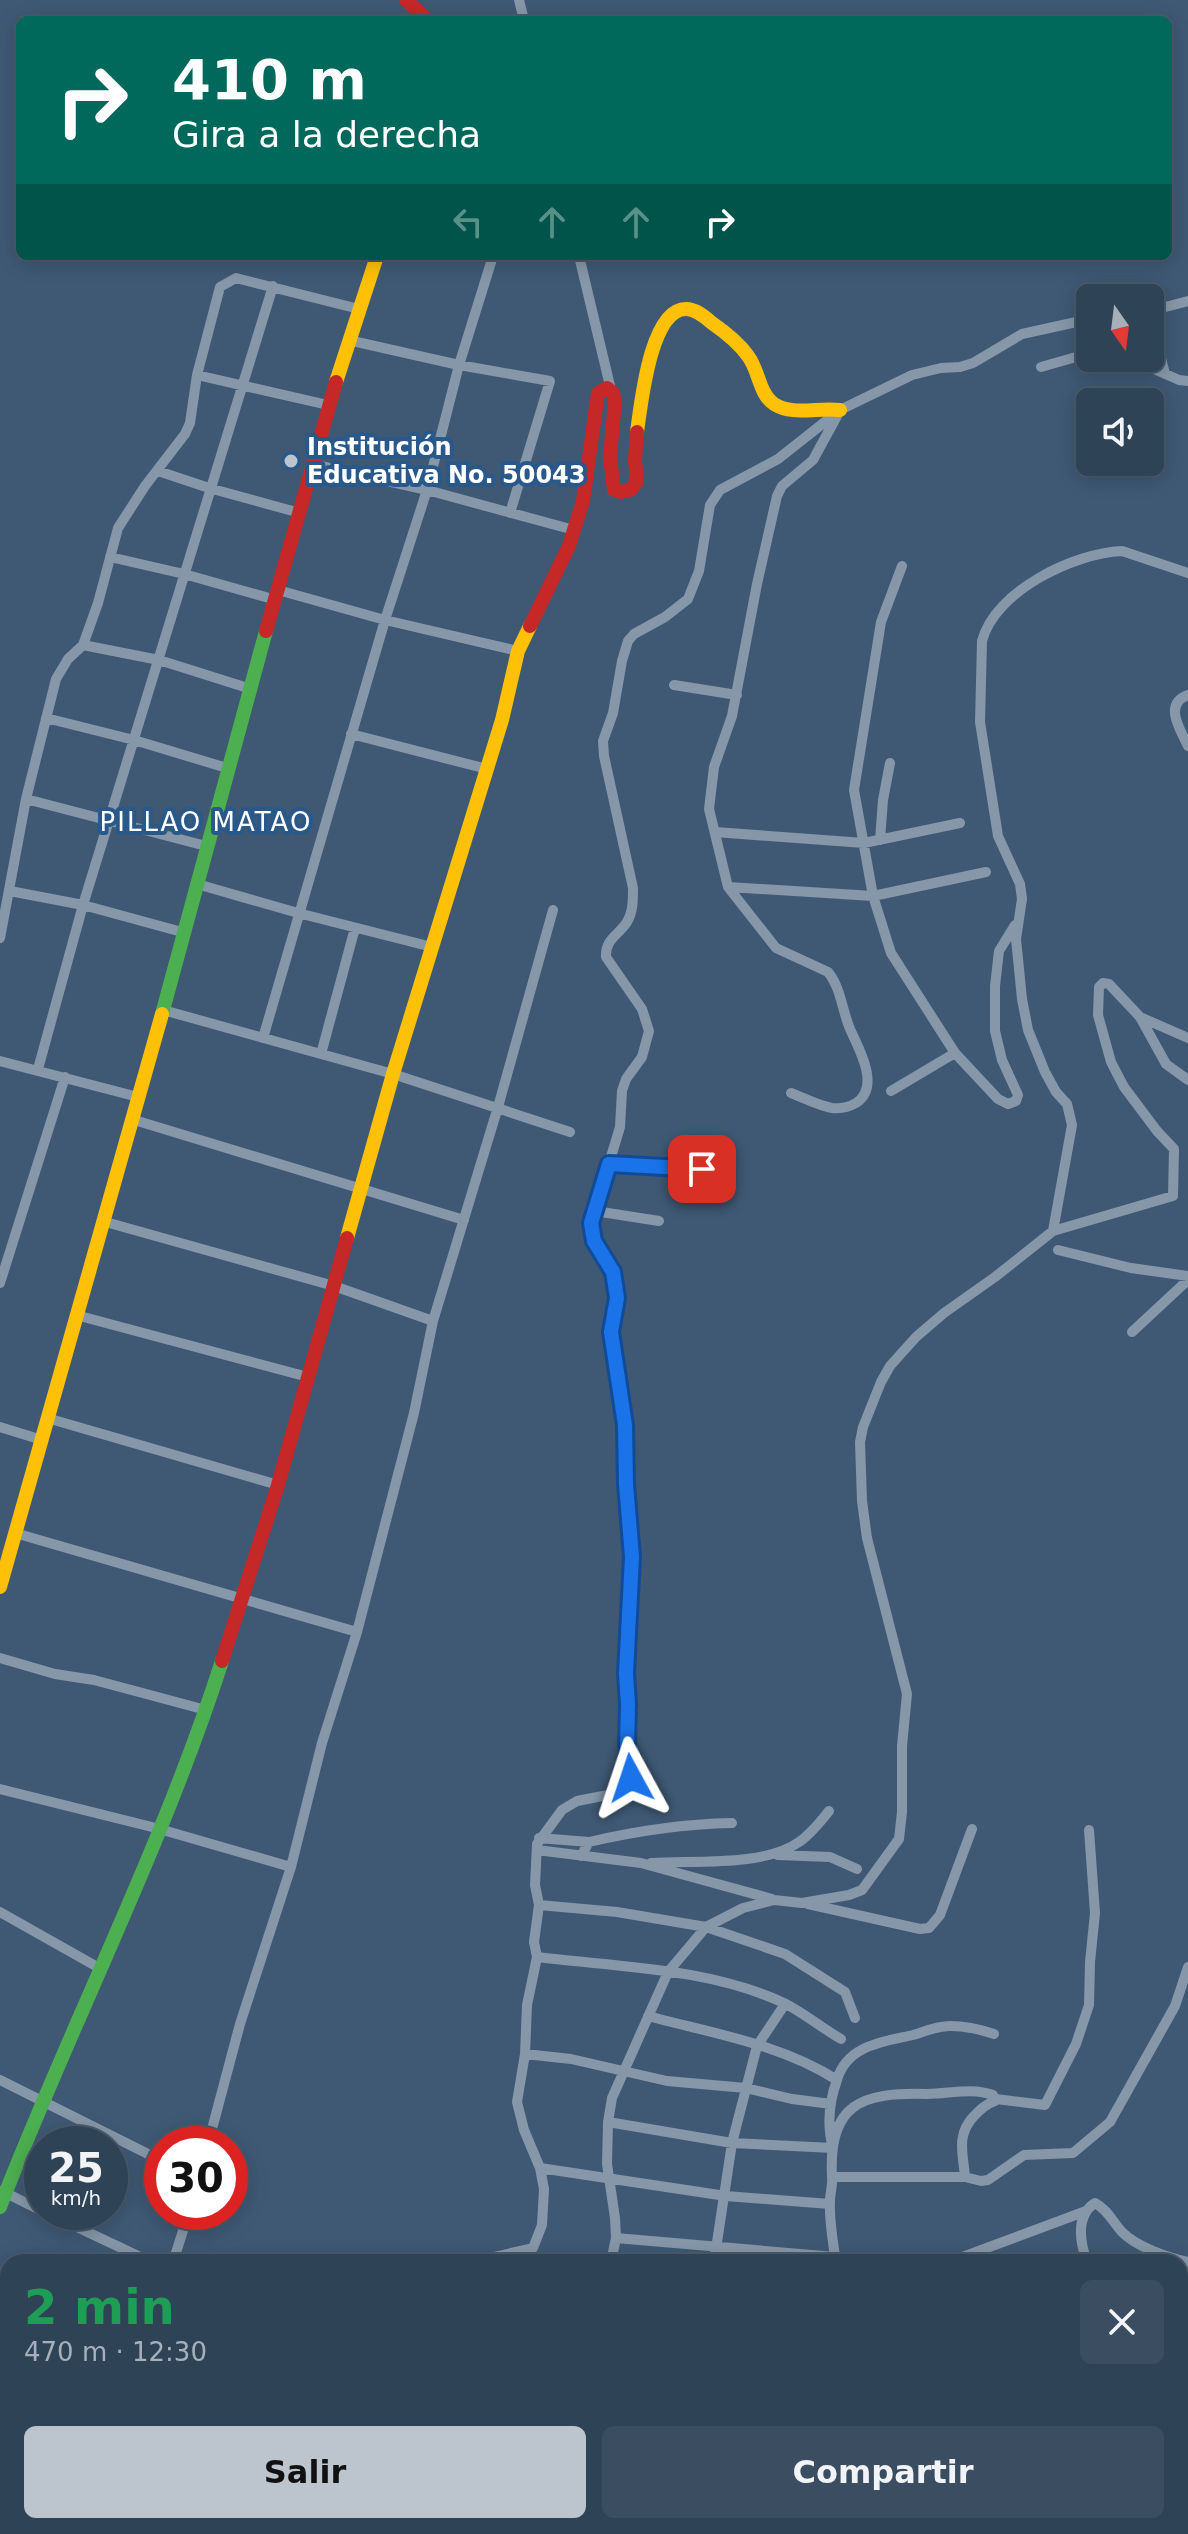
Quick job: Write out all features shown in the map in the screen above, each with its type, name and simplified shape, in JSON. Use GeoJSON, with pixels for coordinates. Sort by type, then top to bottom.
{"type":"FeatureCollection","features":[{"type":"Feature","properties":{"kind":"street"},"geometry":{"type":"LineString","coordinates":[[406,0],[423,16]]}},
{"type":"Feature","properties":{"kind":"street"},"geometry":{"type":"LineString","coordinates":[[0,1587],[2,1570],[42,1440],[163,1010],[328,405],[376,260]]}},
{"type":"Feature","properties":{"kind":"street"},"geometry":{"type":"LineString","coordinates":[[263,1038],[385,620],[427,490],[459,365],[492,260]]}},
{"type":"Feature","properties":{"kind":"street"},"geometry":{"type":"LineString","coordinates":[[580,260],[615,401],[611,475],[614,490],[619,493],[630,490],[637,482],[634,458],[652,355],[665,319],[678,310],[694,310],[740,347],[753,364],[763,391],[774,404],[788,408],[826,406],[840,410]]}},
{"type":"Feature","properties":{"kind":"street"},"geometry":{"type":"LineString","coordinates":[[0,938],[26,799],[56,679],[68,659],[83,645],[118,528],[190,423],[197,375],[220,287],[236,278],[359,309]]}},
{"type":"Feature","properties":{"kind":"street"},"geometry":{"type":"LineString","coordinates":[[38,1069],[83,905],[273,286]]}},
{"type":"Feature","properties":{"kind":"street"},"geometry":{"type":"LineString","coordinates":[[1164,309],[1188,301]]}},
{"type":"Feature","properties":{"kind":"street"},"geometry":{"type":"LineString","coordinates":[[507,2254],[533,2248],[543,2213],[540,2168],[524,2130],[517,2102],[525,2054],[527,2005],[537,1957],[534,1942],[539,1905],[535,1885],[539,1838],[562,1810],[577,1801],[616,1793],[628,1785],[631,1778],[627,1745],[626,1673],[632,1557],[625,1425],[611,1332],[617,1298],[613,1272],[592,1233],[595,1211],[620,1127],[622,1091],[626,1079],[642,1057],[649,1031],[642,1009],[606,957],[608,942],[626,923],[633,902],[633,888],[603,741],[613,713],[622,661],[634,634],[665,617],[688,599],[699,571],[710,505],[720,490],[778,459],[840,410],[912,375],[973,363],[1022,334],[1076,322]]}},
{"type":"Feature","properties":{"kind":"street"},"geometry":{"type":"LineString","coordinates":[[348,340],[459,365],[550,381],[510,513]]}},
{"type":"Feature","properties":{"kind":"street"},"geometry":{"type":"LineString","coordinates":[[1041,367],[1076,357]]}},
{"type":"Feature","properties":{"kind":"street"},"geometry":{"type":"LineString","coordinates":[[1164,370],[1165,374]]}},
{"type":"Feature","properties":{"kind":"street"},"geometry":{"type":"LineString","coordinates":[[1160,372],[1188,381]]}},
{"type":"Feature","properties":{"kind":"street"},"geometry":{"type":"LineString","coordinates":[[197,375],[328,405]]}},
{"type":"Feature","properties":{"kind":"street"},"geometry":{"type":"LineString","coordinates":[[24,2204],[2,2197],[41,2101],[101,1969],[206,1710],[278,1485],[393,1074],[502,720],[518,651],[574,530],[583,501],[596,397],[603,389],[611,390]]}},
{"type":"Feature","properties":{"kind":"street"},"geometry":{"type":"LineString","coordinates":[[791,1093],[829,1107],[853,1105],[863,1097],[868,1083],[865,1062],[834,979],[828,972],[776,948],[728,887],[709,809],[718,751],[737,695],[777,496],[782,486],[813,460],[840,410]]}},
{"type":"Feature","properties":{"kind":"street"},"geometry":{"type":"LineString","coordinates":[[312,464],[427,490],[574,530]]}},
{"type":"Feature","properties":{"kind":"street"},"geometry":{"type":"LineString","coordinates":[[158,471],[300,513]]}},
{"type":"Feature","properties":{"kind":"street"},"geometry":{"type":"LineString","coordinates":[[902,566],[881,622],[854,790],[873,896],[891,953],[955,1053],[1002,1103],[1011,1104],[1018,1098],[1002,1060],[995,1031],[995,986],[999,951],[1016,923],[1022,899],[1020,884],[998,836],[980,722],[980,654],[985,629],[1021,589],[1075,562],[1100,555],[1122,551],[1188,573]]}},
{"type":"Feature","properties":{"kind":"street"},"geometry":{"type":"LineString","coordinates":[[110,557],[518,651]]}},
{"type":"Feature","properties":{"kind":"street"},"geometry":{"type":"LineString","coordinates":[[83,645],[159,660],[251,689]]}},
{"type":"Feature","properties":{"kind":"street"},"geometry":{"type":"LineString","coordinates":[[674,685],[737,695]]}},
{"type":"Feature","properties":{"kind":"street"},"geometry":{"type":"LineString","coordinates":[[1188,695],[1174,705],[1174,713],[1188,746]]}},
{"type":"Feature","properties":{"kind":"street"},"geometry":{"type":"LineString","coordinates":[[46,718],[227,768]]}},
{"type":"Feature","properties":{"kind":"street"},"geometry":{"type":"LineString","coordinates":[[351,734],[487,769]]}},
{"type":"Feature","properties":{"kind":"street"},"geometry":{"type":"LineString","coordinates":[[880,840],[890,763]]}},
{"type":"Feature","properties":{"kind":"street"},"geometry":{"type":"LineString","coordinates":[[26,799],[206,846]]}},
{"type":"Feature","properties":{"kind":"street"},"geometry":{"type":"LineString","coordinates":[[715,832],[864,843],[960,823]]}},
{"type":"Feature","properties":{"kind":"street"},"geometry":{"type":"LineString","coordinates":[[728,887],[873,896],[986,872]]}},
{"type":"Feature","properties":{"kind":"street"},"geometry":{"type":"LineString","coordinates":[[197,884],[432,947]]}},
{"type":"Feature","properties":{"kind":"street"},"geometry":{"type":"LineString","coordinates":[[10,891],[83,905],[182,932]]}},
{"type":"Feature","properties":{"kind":"street"},"geometry":{"type":"LineString","coordinates":[[213,2126],[240,2024],[291,1867],[322,1743],[357,1632],[414,1413],[433,1321],[498,1107],[553,910]]}},
{"type":"Feature","properties":{"kind":"street"},"geometry":{"type":"LineString","coordinates":[[1016,923],[1022,999],[1028,1030],[1045,1072],[1067,1104],[1072,1125],[1053,1231]]}},
{"type":"Feature","properties":{"kind":"street"},"geometry":{"type":"LineString","coordinates":[[321,1054],[355,928]]}},
{"type":"Feature","properties":{"kind":"street"},"geometry":{"type":"LineString","coordinates":[[802,1903],[862,1890],[899,1839],[907,1694],[867,1538],[861,1458],[863,1427],[890,1366],[916,1337],[944,1313],[1053,1231],[1173,1196],[1174,1149],[1124,1087],[1111,1062],[1100,1026],[1099,987],[1103,983],[1109,984],[1140,1017],[1166,1064],[1188,1080]]}},
{"type":"Feature","properties":{"kind":"street"},"geometry":{"type":"LineString","coordinates":[[163,1010],[393,1074],[570,1132]]}},
{"type":"Feature","properties":{"kind":"street"},"geometry":{"type":"LineString","coordinates":[[1140,1017],[1188,1038]]}},
{"type":"Feature","properties":{"kind":"street"},"geometry":{"type":"LineString","coordinates":[[891,1091],[955,1053]]}},
{"type":"Feature","properties":{"kind":"street"},"geometry":{"type":"LineString","coordinates":[[0,1061],[138,1097]]}},
{"type":"Feature","properties":{"kind":"street"},"geometry":{"type":"LineString","coordinates":[[0,1283],[65,1077]]}},
{"type":"Feature","properties":{"kind":"street"},"geometry":{"type":"LineString","coordinates":[[131,1119],[464,1220]]}},
{"type":"Feature","properties":{"kind":"street"},"geometry":{"type":"LineString","coordinates":[[609,1164],[702,1169]]}},
{"type":"Feature","properties":{"kind":"street"},"geometry":{"type":"LineString","coordinates":[[595,1211],[659,1221]]}},
{"type":"Feature","properties":{"kind":"street"},"geometry":{"type":"LineString","coordinates":[[102,1221],[334,1286],[433,1321]]}},
{"type":"Feature","properties":{"kind":"street"},"geometry":{"type":"LineString","coordinates":[[1058,1250],[1188,1278]]}},
{"type":"Feature","properties":{"kind":"street"},"geometry":{"type":"LineString","coordinates":[[1132,1332],[1188,1278]]}},
{"type":"Feature","properties":{"kind":"street"},"geometry":{"type":"LineString","coordinates":[[76,1315],[308,1377]]}},
{"type":"Feature","properties":{"kind":"street"},"geometry":{"type":"LineString","coordinates":[[47,1418],[278,1485]]}},
{"type":"Feature","properties":{"kind":"street"},"geometry":{"type":"LineString","coordinates":[[0,1427],[42,1440]]}},
{"type":"Feature","properties":{"kind":"street"},"geometry":{"type":"LineString","coordinates":[[15,1533],[357,1632]]}},
{"type":"Feature","properties":{"kind":"street"},"geometry":{"type":"LineString","coordinates":[[0,1658],[206,1710]]}},
{"type":"Feature","properties":{"kind":"street"},"geometry":{"type":"LineString","coordinates":[[0,1789],[156,1828],[291,1867]]}},
{"type":"Feature","properties":{"kind":"street"},"geometry":{"type":"LineString","coordinates":[[772,1855],[797,1844],[815,1829],[829,1811]]}},
{"type":"Feature","properties":{"kind":"street"},"geometry":{"type":"LineString","coordinates":[[539,1838],[589,1842],[687,1824],[732,1823]]}},
{"type":"Feature","properties":{"kind":"street"},"geometry":{"type":"LineString","coordinates":[[537,1850],[641,1863],[774,1900],[802,1903],[920,1929],[929,1928],[940,1915],[972,1829]]}},
{"type":"Feature","properties":{"kind":"street"},"geometry":{"type":"LineString","coordinates":[[835,2254],[830,2204],[830,2161],[842,2118],[859,2102],[901,2092],[938,2094],[974,2091],[987,2093],[996,2099],[1045,2105],[1076,2044],[1089,2005],[1095,1913],[1089,1830]]}},
{"type":"Feature","properties":{"kind":"street"},"geometry":{"type":"LineString","coordinates":[[581,1856],[589,1842]]}},
{"type":"Feature","properties":{"kind":"street"},"geometry":{"type":"LineString","coordinates":[[641,1863],[707,1859],[727,1861],[772,1855],[830,1857],[857,1869]]}},
{"type":"Feature","properties":{"kind":"street"},"geometry":{"type":"LineString","coordinates":[[613,2254],[616,2238],[607,2164],[612,2098],[668,1972],[706,1927],[743,1908],[774,1900]]}},
{"type":"Feature","properties":{"kind":"street"},"geometry":{"type":"LineString","coordinates":[[539,1905],[617,1912],[706,1927],[785,1954],[845,1992],[855,2018]]}},
{"type":"Feature","properties":{"kind":"street"},"geometry":{"type":"LineString","coordinates":[[0,1912],[101,1969]]}},
{"type":"Feature","properties":{"kind":"street"},"geometry":{"type":"LineString","coordinates":[[537,1957],[668,1972],[723,1982],[785,2004],[841,2039]]}},
{"type":"Feature","properties":{"kind":"street"},"geometry":{"type":"LineString","coordinates":[[832,2177],[965,2177],[988,2180],[1024,2155],[1073,2153],[1110,2122],[1175,2006],[1188,1967]]}},
{"type":"Feature","properties":{"kind":"street"},"geometry":{"type":"LineString","coordinates":[[716,2254],[732,2143],[757,2046],[785,2004]]}},
{"type":"Feature","properties":{"kind":"street"},"geometry":{"type":"LineString","coordinates":[[648,2016],[786,2053],[818,2067],[837,2080]]}},
{"type":"Feature","properties":{"kind":"street"},"geometry":{"type":"LineString","coordinates":[[833,2148],[829,2134],[831,2104],[842,2068],[855,2052],[935,2027],[968,2027],[994,2034]]}},
{"type":"Feature","properties":{"kind":"street"},"geometry":{"type":"LineString","coordinates":[[525,2054],[571,2059],[667,2081],[746,2088],[831,2104]]}},
{"type":"Feature","properties":{"kind":"street"},"geometry":{"type":"LineString","coordinates":[[0,2080],[144,2152]]}},
{"type":"Feature","properties":{"kind":"street"},"geometry":{"type":"LineString","coordinates":[[965,2177],[962,2135],[978,2112],[996,2099]]}},
{"type":"Feature","properties":{"kind":"street"},"geometry":{"type":"LineString","coordinates":[[608,2122],[732,2143],[833,2148]]}},
{"type":"Feature","properties":{"kind":"street"},"geometry":{"type":"LineString","coordinates":[[540,2168],[726,2196],[830,2204]]}},
{"type":"Feature","properties":{"kind":"street"},"geometry":{"type":"LineString","coordinates":[[970,2254],[1086,2211],[1095,2203],[1102,2206],[1124,2235],[1167,2254]]}},
{"type":"Feature","properties":{"kind":"street"},"geometry":{"type":"LineString","coordinates":[[1084,2254],[1081,2221],[1086,2211]]}},
{"type":"Feature","properties":{"kind":"street"},"geometry":{"type":"LineString","coordinates":[[84,2230],[134,2254]]}},
{"type":"Feature","properties":{"kind":"street"},"geometry":{"type":"LineString","coordinates":[[176,2254],[183,2230]]}},
{"type":"Feature","properties":{"kind":"street"},"geometry":{"type":"LineString","coordinates":[[616,2238],[772,2254]]}},
{"type":"Feature","properties":{"kind":"traffic: fast"},"geometry":{"type":"LineString","coordinates":[[162,1014],[266,631]]}},
{"type":"Feature","properties":{"kind":"traffic: fast"},"geometry":{"type":"LineString","coordinates":[[0,2207],[144,1868],[222,1661]]}},
{"type":"Feature","properties":{"kind":"traffic: slow"},"geometry":{"type":"LineString","coordinates":[[336,382],[376,260]]}},
{"type":"Feature","properties":{"kind":"traffic: slow"},"geometry":{"type":"LineString","coordinates":[[637,432],[645,381],[656,341],[664,324],[674,313],[686,309],[703,316],[740,347],[752,362],[765,394],[774,404],[789,410],[840,410]]}},
{"type":"Feature","properties":{"kind":"traffic: slow"},"geometry":{"type":"LineString","coordinates":[[347,1238],[393,1074],[502,720],[518,651],[530,626]]}},
{"type":"Feature","properties":{"kind":"traffic: slow"},"geometry":{"type":"LineString","coordinates":[[0,1587],[162,1014]]}},
{"type":"Feature","properties":{"kind":"traffic: jam"},"geometry":{"type":"LineString","coordinates":[[406,0],[423,16]]}},
{"type":"Feature","properties":{"kind":"traffic: jam"},"geometry":{"type":"LineString","coordinates":[[266,631],[336,382]]}},
{"type":"Feature","properties":{"kind":"traffic: jam"},"geometry":{"type":"LineString","coordinates":[[530,626],[569,546],[583,501],[598,393],[607,388],[613,393],[615,401],[610,457],[614,490],[630,490],[637,482],[637,432]]}},
{"type":"Feature","properties":{"kind":"traffic: jam"},"geometry":{"type":"LineString","coordinates":[[222,1661],[278,1485],[347,1238]]}},
{"type":"Feature","properties":{"kind":"place","name":"Institución Educativa No. 50043"},"geometry":{"type":"Point","coordinates":[291,461]}},
{"type":"Feature","properties":{"kind":"district","name":"PILLAO MATAO"},"geometry":{"type":"Point","coordinates":[206,822]}},
{"type":"Feature","properties":{"kind":"route"},"geometry":{"type":"LineString","coordinates":[[631,1778],[627,1745],[626,1673],[632,1557],[625,1425],[611,1332],[617,1298],[613,1272],[594,1241],[591,1223],[609,1164],[702,1169]]}}]}
